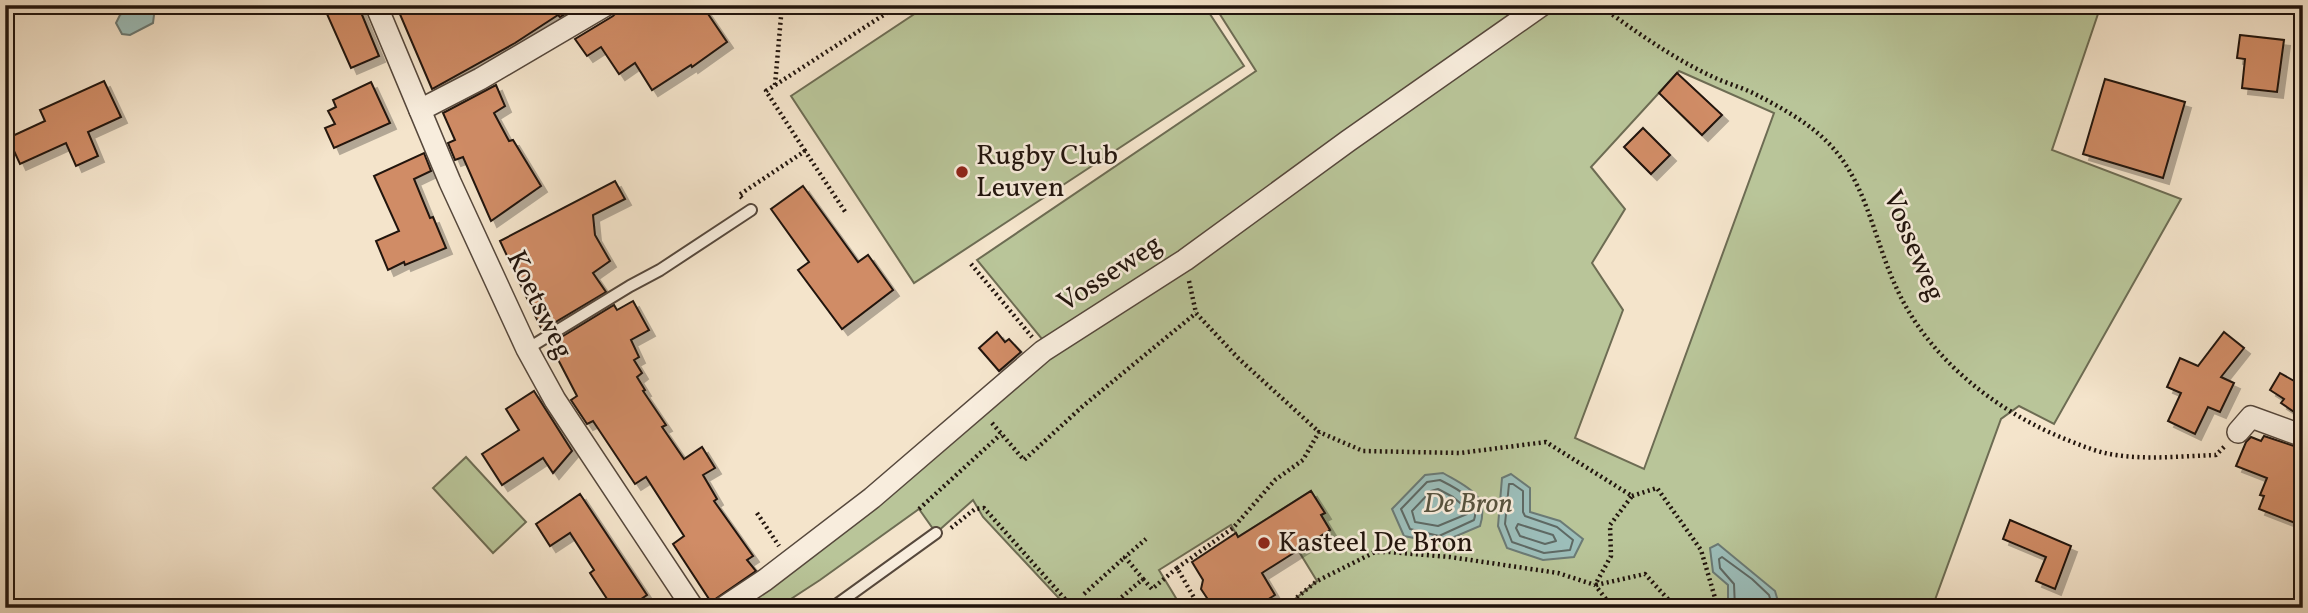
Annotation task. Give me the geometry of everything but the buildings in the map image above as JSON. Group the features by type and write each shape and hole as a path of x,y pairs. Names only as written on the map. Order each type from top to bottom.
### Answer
{"street":[{"name":"Koetsweg","path":"376,5 450,182 527,349 555,400 687,605"},
{"path":"420,110 480,79 606,5"},
{"name":"Vosseweg","path":"723,608 872,498 1043,351 1185,260 1542,5"},
{"path":"2238,432 2251,417 2303,436"}],"lane":[{"path":"527,349 660,270 751,210"},
{"path":"832,608 936,533"}],"path":[{"path":"775,86 782,5"},
{"path":"846,213 766,91 899,5"},
{"name":"Vosseweg","path":"1599,5 1655,46 1712,76 1755,94 1810,126 1834,148 1857,184 1896,288 1917,327 1953,367 1989,397 2048,433 2115,455 2217,455 2238,432"},
{"path":"751,210 739,195 805,150"},
{"path":"1185,260 1196,313 1238,358 1319,432 1363,451 1460,453 1546,442 1632,496"},
{"path":"971,264 1043,351"},
{"path":"978,407 1024,460 1083,406 1196,313"},
{"path":"1125,557 1152,589 1233,528 1275,480 1303,460 1319,432"},
{"path":"919,509 1001,433"},
{"path":"1595,586 1611,556 1610,526 1632,496 1657,488 1702,550 1718,608"},
{"path":"936,533 942,535 975,509 984,508 1073,608"},
{"path":"757,513 790,561"},
{"path":"1084,594 1146,539"},
{"path":"1284,608 1317,581 1375,552 1450,557 1558,573 1595,586 1613,608"},
{"path":"1177,568 1200,608"},
{"path":"1595,586 1645,574 1676,608"},
{"path":"1109,608 1143,579"}],"green space":[{"name":"Rugby Club Leuven","path":"928,5 1204,5 1244,66 914,283 791,96"},
{"name":"De Bron","path":"1214,5 1525,5 1459,70 1553,5 2101,5 2052,150 2181,199 2054,424 2019,406 2001,419 1932,608 1404,608 1396,605 1395,608 1284,608 1317,581 1298,550 1330,530 1311,491 1238,537 1231,525 1159,570 1182,608 1068,608 983,517 973,500 936,533 919,509 777,608 737,608 1052,351 977,260 1256,71","holes":["1679,71 1774,113 1644,469 1575,438 1623,310 1592,263 1625,209 1591,167"]},
{"path":"466,457 526,522 493,553 433,488"}],"water":[{"path":"137,5 150,7 154,15 153,23 130,35 122,34 116,23 120,15"},
{"path":"1443,473 1468,488 1479,499 1482,507 1480,526 1440,543 1404,536 1392,509 1425,475"},
{"path":"1511,474 1530,488 1530,512 1560,521 1583,539 1574,557 1543,560 1507,548 1498,526 1502,478"},
{"path":"1718,544 1775,591 1780,608 1728,608 1728,585 1713,572 1710,548"}],"place":[{"name":"Rugby Club Leuven","path":"962,172"},
{"name":"Kasteel De Bron","path":"1264,543"}]}
